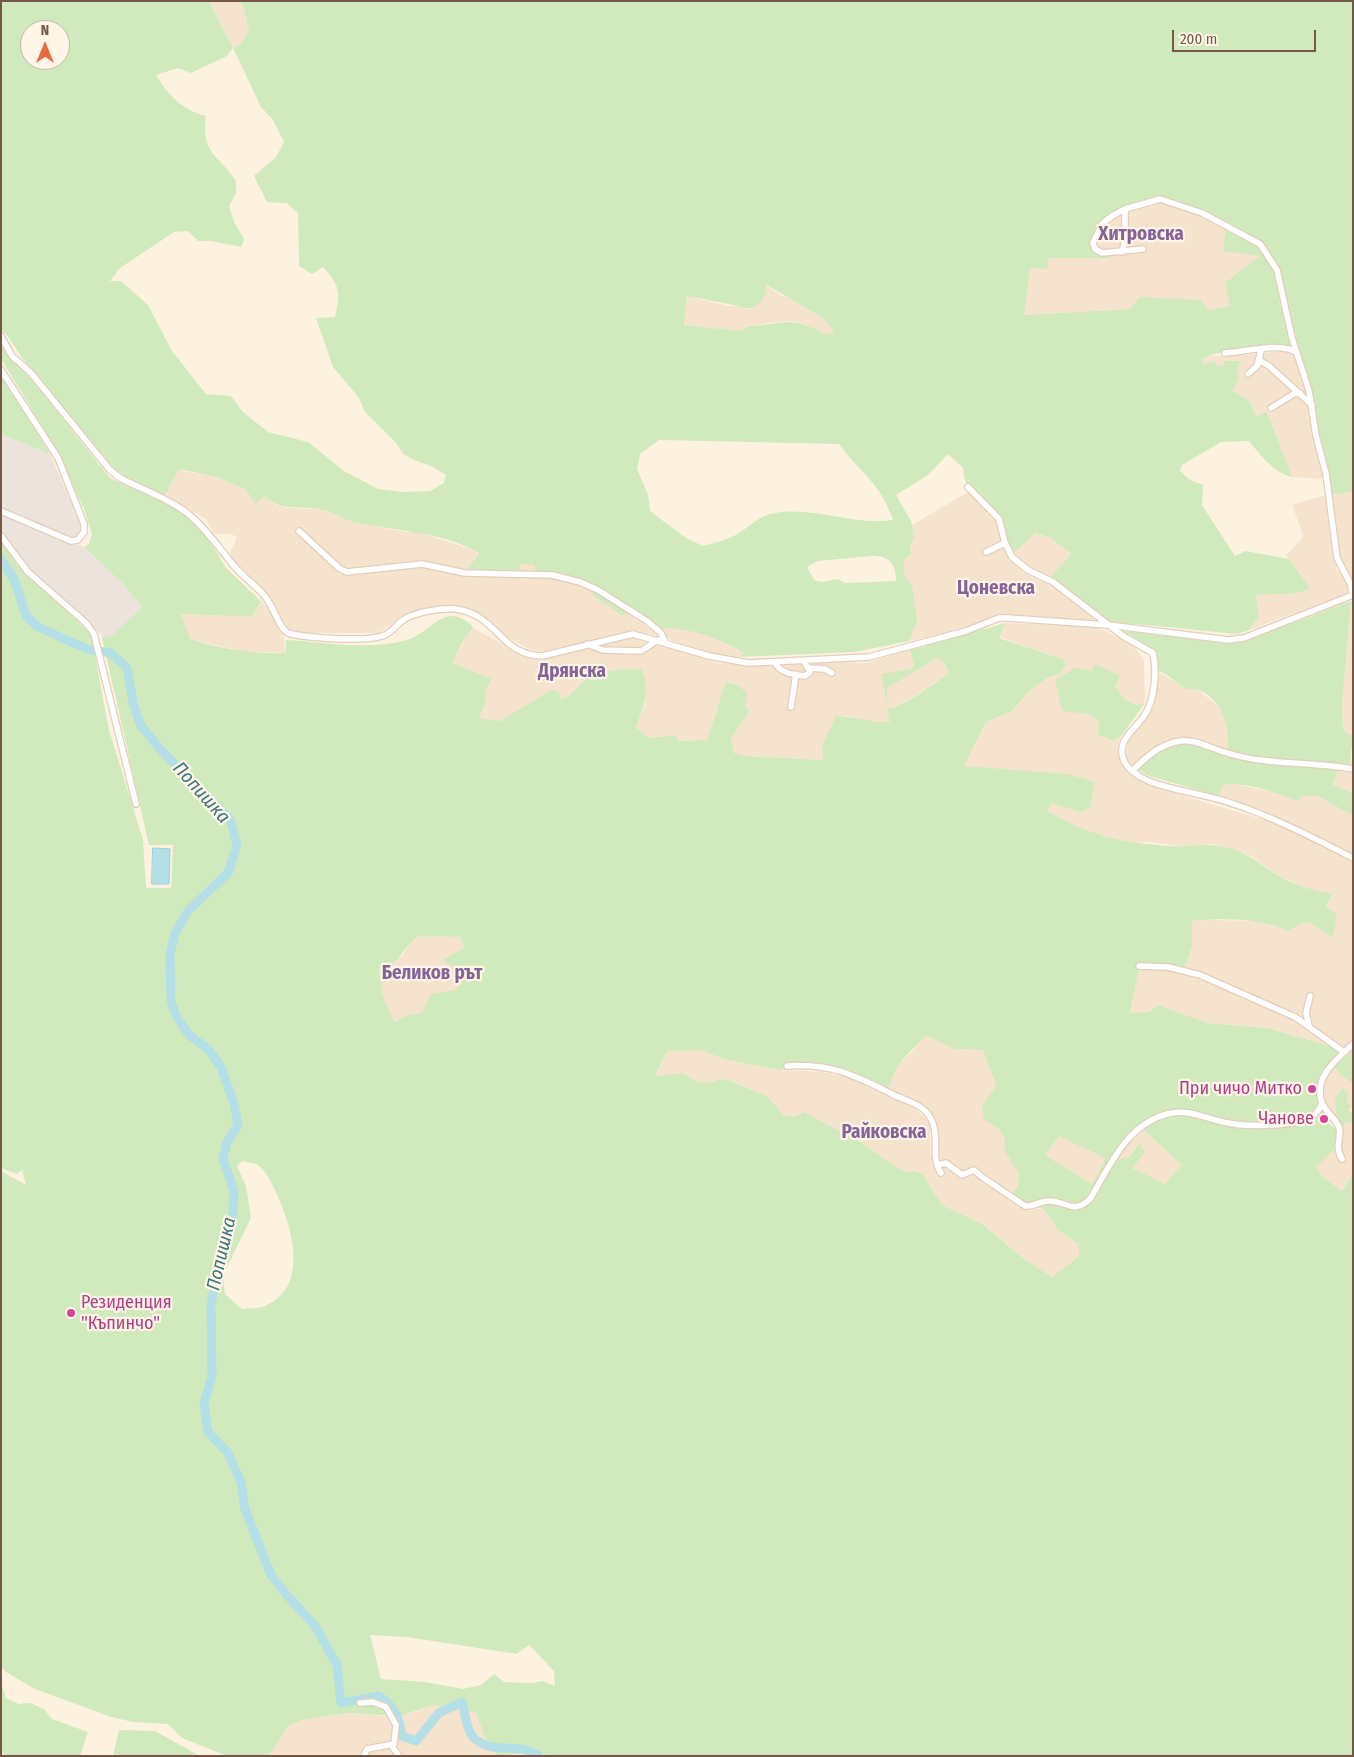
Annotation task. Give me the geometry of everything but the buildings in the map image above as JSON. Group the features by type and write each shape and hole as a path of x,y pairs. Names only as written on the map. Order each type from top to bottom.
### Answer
{"street":[{"path":"1,336 12,356 31,373 110,470 120,478 187,512 242,575 268,600 284,632 321,637 380,637 408,618 431,611 454,609 471,613 485,621 509,645 521,653 530,656 542,656 633,634 729,660 748,663 882,655 966,631 999,618 1108,625 1228,640 1244,638 1352,595 1351,585 1337,558 1326,474 1312,405 1296,353 1277,270 1260,244 1202,213 1160,199 1124,209 1102,224 1093,242 1095,249 1102,253 1143,249"},
{"path":"1122,252 1126,239 1124,209"},
{"path":"1225,353 1281,346 1291,348 1296,353"},
{"path":"1248,374 1260,361 1261,350"},
{"path":"1260,361 1300,392 1312,405"},
{"path":"1,370 58,458 84,524 84,532 80,538 71,541 1,511"},
{"path":"1272,408 1300,392"},
{"path":"968,487 999,519 1005,543 1018,564 1041,578 1053,582 1123,636 1150,651 1154,657 1150,703 1144,716 1127,737 1122,750 1124,760 1132,771 1150,782 1228,802 1262,814 1353,858"},
{"path":"299,531 340,569 347,572 422,564 465,573 552,574 580,582 598,590 646,621 661,633 661,641"},
{"path":"1,536 25,568 90,626 97,640 136,804"},
{"path":"986,552 1005,543"},
{"path":"587,644 603,650 641,651 661,641"},
{"path":"775,662 783,672 807,675 810,672 804,661"},
{"path":"808,668 825,669 832,673"},
{"path":"792,707 796,674"},
{"path":"1132,771 1158,749 1169,743 1182,741 1202,744 1253,760 1353,768"},
{"path":"1139,966 1168,968 1200,975 1295,1017 1344,1052"},
{"path":"1309,1026 1306,1013 1310,996"},
{"path":"1342,1159 1338,1152 1338,1124 1322,1103 1320,1084 1323,1075 1353,1044"},
{"path":"787,1066 819,1066 842,1070 918,1105 930,1116 934,1126 937,1165 941,1173"},
{"path":"937,1165 948,1164 962,1175 974,1170 1025,1206 1048,1201 1076,1207 1083,1205 1090,1199 1118,1151 1137,1130 1167,1114 1193,1113 1234,1124 1279,1124 1308,1119 1315,1114 1322,1103"},
{"path":"360,1703 373,1702 390,1710 396,1733 392,1746"},
{"path":"364,1756 370,1748 392,1746"},
{"path":"392,1746 400,1756"}],"shaded area":[{"path":"209,1 239,1 243,6 249,31 240,45 233,48"},
{"path":"1168,200 1223,226 1225,233 1261,255 1231,306 1208,311 1130,309 1023,315 1030,268 1048,258 1113,258 1096,253 1094,248 1101,226 1117,212"},
{"path":"764,284 823,318 834,331 827,335 802,323 785,321 747,326 742,331 684,325 687,296 728,306 739,306 747,310 764,297 767,292"},
{"path":"1289,350 1295,356 1308,394 1313,436 1323,479 1292,477 1267,412 1256,417 1250,401 1233,391 1239,379 1224,362 1224,365 1215,366 1205,365 1202,360 1212,356 1247,355"},
{"path":"1,434 50,454 76,513 82,532 78,538 68,538 1,513"},
{"path":"178,470 216,477 245,489 256,505 264,496 276,505 288,508 320,509 357,523 406,532 417,532 471,549 479,554 535,565 593,586 592,595 623,615 627,611 658,636 637,631 545,651 531,650 497,631 485,618 455,608 404,616 378,633 301,633 291,631 274,608 236,567 230,553 237,538 232,534 214,534 206,519 165,496"},
{"path":"968,492 996,517 1008,555 1023,572 1061,591 1094,619 1090,622 1007,615 961,630 909,641 917,621 903,573 904,559 911,555 910,545 914,538 912,525"},
{"path":"1353,492 1353,593 1338,565 1330,495"},
{"path":"1326,495 1337,569 1347,584 1347,594 1249,630 1259,617 1256,596 1305,592 1300,575 1286,555 1301,540 1303,535 1292,505"},
{"path":"1,515 84,547 123,584 142,607 113,635 102,638 101,634 21,561 1,530"},
{"path":"1035,533 1049,537 1073,554 1049,578 1041,578 1013,554"},
{"path":"261,601 282,625 286,653 241,651 189,639 180,617 180,614 252,617"},
{"path":"1351,601 1353,601 1353,736 1343,730 1342,705"},
{"path":"1005,623 1096,627 1127,642 1138,651 1144,661 1145,703 1137,705 1125,700 1115,686 1089,714 1099,722 1098,735 1114,741 1122,735 1117,745 1128,773 1132,776 1161,789 1278,824 1353,859 1353,1042 1344,1050 1267,1028 1208,1023 1158,1005 1149,1012 1130,1014 1139,970 1183,971 1192,947 1192,921 1256,921 1288,931 1303,922 1309,921 1332,936 1326,908 1333,895 1308,889 1279,876 1249,855 1230,848 1214,844 1183,846 1148,842 1130,843 1076,828 1046,811 1051,803 1079,812 1090,808 1095,782 964,766 986,722 1012,711 1030,690 1049,677 1060,674 1066,664 1063,659 999,637"},
{"path":"471,627 532,660 635,635 720,664 795,661 867,663 910,650 914,666 910,669 889,674 886,688 937,658 945,664 949,673 912,698 893,708 888,708 890,722 837,716 822,746 823,760 745,756 734,753 731,738 741,723 717,707 707,740 679,741 674,735 649,738 636,728 645,704 641,669 597,673 583,682 576,691 561,699 552,690 499,721 478,718 485,704 486,689 453,663"},
{"path":"653,627 685,629 703,633 745,653 740,657 722,659 679,645"},
{"path":"1157,671 1186,688 1198,690 1217,705 1224,717 1229,742 1227,753 1133,767 1126,760 1128,741 1154,706"},
{"path":"1353,753 1353,793 1333,786 1340,763 1350,764"},
{"path":"1234,784 1274,792 1318,796 1353,816 1353,854 1275,816 1219,796 1223,785"},
{"path":"419,936 460,937 464,948 466,976 456,990 423,1012 408,1015 394,1022 383,995 379,970 387,968 403,955 411,941"},
{"path":"927,1036 954,1049 983,1050 996,1086 982,1106 996,1128 1004,1133 1006,1141 1004,1150 1019,1173 1018,1187 1034,1208 1045,1210 1057,1229 1079,1245 1079,1256 1052,1277 1024,1259 982,1224 942,1205 923,1175 916,1171 906,1172 898,1168 857,1140 804,1112 795,1116 783,1115 750,1089 728,1080 720,1079 709,1083 698,1082 683,1073 655,1077 667,1050 700,1050 727,1060 779,1070 824,1072 859,1080 913,1107 924,1117 930,1125 930,1153 941,1157 937,1153 929,1113 887,1092 898,1065 912,1052 922,1037"},
{"path":"1334,1067 1353,1084 1353,1113 1346,1103 1343,1088 1335,1098 1336,1115 1332,1118 1324,1108 1321,1083"},
{"path":"1346,1122 1353,1124 1353,1173 1342,1191 1322,1176 1316,1167 1334,1150 1342,1132 1344,1132 1342,1129"},
{"path":"1142,1128 1181,1165 1165,1185 1132,1168 1138,1144 1128,1158 1117,1159 1114,1152 1124,1137"},
{"path":"1059,1135 1105,1157 1092,1184 1045,1155"},
{"path":"433,1705 476,1711 486,1741 497,1756 269,1756 288,1726 302,1720 347,1713 386,1716 408,1714"}],"green space":[{"path":"1,1 209,1 233,48 240,45 249,31 243,6 239,1 1353,1 1353,492 1330,495 1311,398 1281,296 1279,299 1293,349 1225,352 1213,354 1202,360 1205,365 1215,361 1216,366 1224,365 1224,361 1241,361 1237,370 1239,379 1233,391 1250,401 1256,416 1267,412 1292,477 1273,467 1249,441 1221,442 1182,465 1180,471 1190,480 1203,485 1202,505 1235,556 1245,551 1289,559 1310,588 1298,593 1256,596 1259,617 1249,630 1237,634 1105,621 1049,578 1072,554 1049,537 1035,533 1013,554 999,516 974,493 966,483 963,468 948,454 928,475 896,495 911,521 914,538 910,545 911,555 904,559 904,573 912,585 917,622 909,641 855,652 740,657 744,653 711,637 679,629 653,627 630,606 624,606 627,611 623,616 592,595 593,586 535,571 535,565 521,564 519,570 466,572 479,553 435,536 357,523 318,509 284,507 264,496 256,505 245,489 216,477 184,470 178,470 165,496 123,477 110,464 30,369 6,334 1,330","holes":["233,48 261,107 273,120 284,142 276,157 254,176 267,202 287,203 298,213 299,266 312,274 323,267 338,290 335,317 316,318 333,367 359,398 365,412 397,444 403,454 431,466 446,475 444,483 430,491 404,492 378,489 344,471 308,442 268,432 243,412 231,396 206,394 172,351 148,305 121,281 110,281 120,268 174,232 188,231 198,241 211,241 241,247 244,239 234,222 229,206 236,193 236,181 212,153 206,138 206,116 189,110 176,101 156,75 178,68 191,73 227,56","1168,200 1223,226 1225,233 1223,251 1260,256 1225,283 1230,306 1208,310 1201,300 1140,297 1130,309 1024,315 1030,268 1048,269 1048,258 1115,258 1097,253 1094,248 1101,226 1133,205","765,284 823,318 834,331 827,335 810,326 796,322 751,326 742,331 684,325 687,296 752,308 762,300 767,292","659,440 839,444 876,487 888,507 893,520 864,520 804,512 775,513 761,518 731,537 703,546 686,538 650,511 648,495 637,469 640,454","878,556 891,562 895,570 896,581 845,583 838,579 821,582 814,580 807,567 818,561"]},
{"path":"1,346 41,391 110,478 196,517 226,568 261,601 252,617 181,614 190,639 213,646 237,650 261,653 286,653 286,640 346,645 377,645 407,640 439,620 454,616 463,619 473,627 462,643 453,663 491,679 486,689 485,704 479,718 499,721 552,690 559,692 561,699 571,694 589,677 595,674 641,669 646,691 636,728 649,738 675,735 679,741 707,740 726,682 738,685 748,694 745,705 749,712 731,738 734,753 745,756 823,760 822,746 836,716 890,722 888,708 909,700 949,673 945,664 937,658 887,688 887,703 881,674 910,669 914,666 910,650 1005,623 999,638 1063,659 1066,664 1060,674 1049,677 1030,690 1012,711 986,722 964,766 1067,774 1095,782 1090,808 1080,812 1051,803 1047,811 1091,832 1121,840 1170,846 1208,845 1230,848 1250,857 1292,883 1312,890 1333,894 1326,907 1337,914 1333,937 1307,923 1296,926 1288,931 1253,921 1216,919 1192,921 1192,947 1183,972 1139,970 1130,1013 1149,1012 1158,1005 1208,1023 1267,1028 1344,1050 1319,1078 1317,1085 1318,1108 1308,1115 1285,1122 1273,1123 1224,1121 1230,1127 1305,1122 1322,1110 1329,1124 1342,1132 1334,1150 1316,1167 1322,1176 1342,1191 1353,1173 1353,1756 547,1756 540,1752 497,1756 486,1741 476,1712 433,1705 400,1716 347,1713 302,1720 288,1726 269,1756 227,1756 182,1738 168,1724 133,1722 111,1717 35,1689 6,1672 1,1666 1,1171 26,1185 22,1170 17,1174 1,1168 1,540 18,565 91,634 109,730 143,840 146,888 171,888 173,845 149,845 102,638 113,635 142,607 123,584 84,547 89,544 92,534 84,509 45,431 1,359","holes":["419,936 460,937 464,948 443,960 466,976 456,990 431,994 423,1012 408,1015 394,1022 383,995 379,971 393,964 413,940","927,1036 954,1049 983,1050 996,1086 982,1106 984,1119 998,1128 1003,1135 1005,1139 1004,1150 1019,1174 1018,1187 1010,1196 1045,1210 1057,1229 1079,1245 1079,1256 1052,1277 1024,1259 982,1224 942,1205 923,1175 916,1171 906,1172 898,1168 857,1140 804,1112 795,1116 783,1115 767,1096 728,1080 720,1079 709,1083 698,1082 683,1073 655,1076 667,1051 700,1050 727,1060 779,1070 806,1067 839,1071 874,1082 887,1092 897,1067","1142,1128 1181,1165 1165,1184 1132,1168 1145,1152 1139,1144 1128,1158 1116,1159 1114,1152 1124,1137","1059,1136 1105,1158 1092,1184 1045,1155","243,1161 258,1165 270,1180 284,1211 294,1257 288,1286 279,1297 263,1307 242,1309 225,1294 223,1275 251,1218 246,1186 237,1166","370,1635 407,1637 517,1654 529,1645 554,1671 555,1686 542,1681 532,1683 504,1682 494,1674 481,1685 463,1689 425,1682 381,1679"]},
{"path":"1,373 50,454 1,434"},
{"path":"1351,601 1342,705 1343,730 1353,736 1350,764 1340,763 1333,785 1353,793 1353,816 1318,796 1302,796 1298,801 1261,788 1232,784 1223,785 1219,796 1149,776 1133,767 1146,756 1182,739 1227,752 1228,734 1223,716 1213,700 1198,690 1183,687 1167,675 1157,671 1150,650 1137,639 1123,631 1228,643 1299,621"},
{"path":"1095,664 1120,676 1115,686 1125,700 1137,705 1145,703 1122,735 1114,741 1098,735 1099,722 1089,714 1062,711 1055,680 1075,668 1092,671"},
{"path":"1353,1050 1353,1084 1334,1067"},
{"path":"1343,1088 1349,1095 1346,1103 1351,1105 1349,1110 1353,1113 1353,1124 1346,1122 1342,1129 1332,1118 1336,1115 1335,1098"},
{"path":"1,1682 6,1698 19,1704 30,1703 44,1709 52,1719 88,1732 80,1756 1,1756"},
{"path":"119,1730 155,1731 200,1756 113,1756"}],"water":[{"path":"153,848 170,849 169,884 152,884"}],"waterway":[{"name":"Попишка","path":"1,559 14,579 26,616 38,627 87,649 111,653 127,668 133,703 140,724 159,748 230,819 237,845 228,873 188,911 175,933 170,954 171,1001 176,1016 189,1035 208,1049 221,1067 234,1104 238,1125 227,1142 223,1159 234,1191 232,1229 219,1262 211,1305 212,1376 204,1404 208,1432 228,1453 241,1482 245,1509 271,1575 315,1626 337,1665 341,1703 379,1696 389,1704 395,1713 402,1736 416,1741 439,1713 462,1702 470,1732 480,1742 488,1746 530,1751 539,1756"}],"place":[{"name":"При чичо Митко","path":"1312,1089"},
{"name":"Чанове","path":"1324,1119"},
{"name":"Резиденция \"Къпинчо\"","path":"71,1313"}],"district":[{"name":"Хитровска","path":"1141,235"},
{"name":"Цоневска","path":"996,589"},
{"name":"Дрянска","path":"572,672"},
{"name":"Беликов рът","path":"432,974"},
{"name":"Райковска","path":"884,1133"}]}
